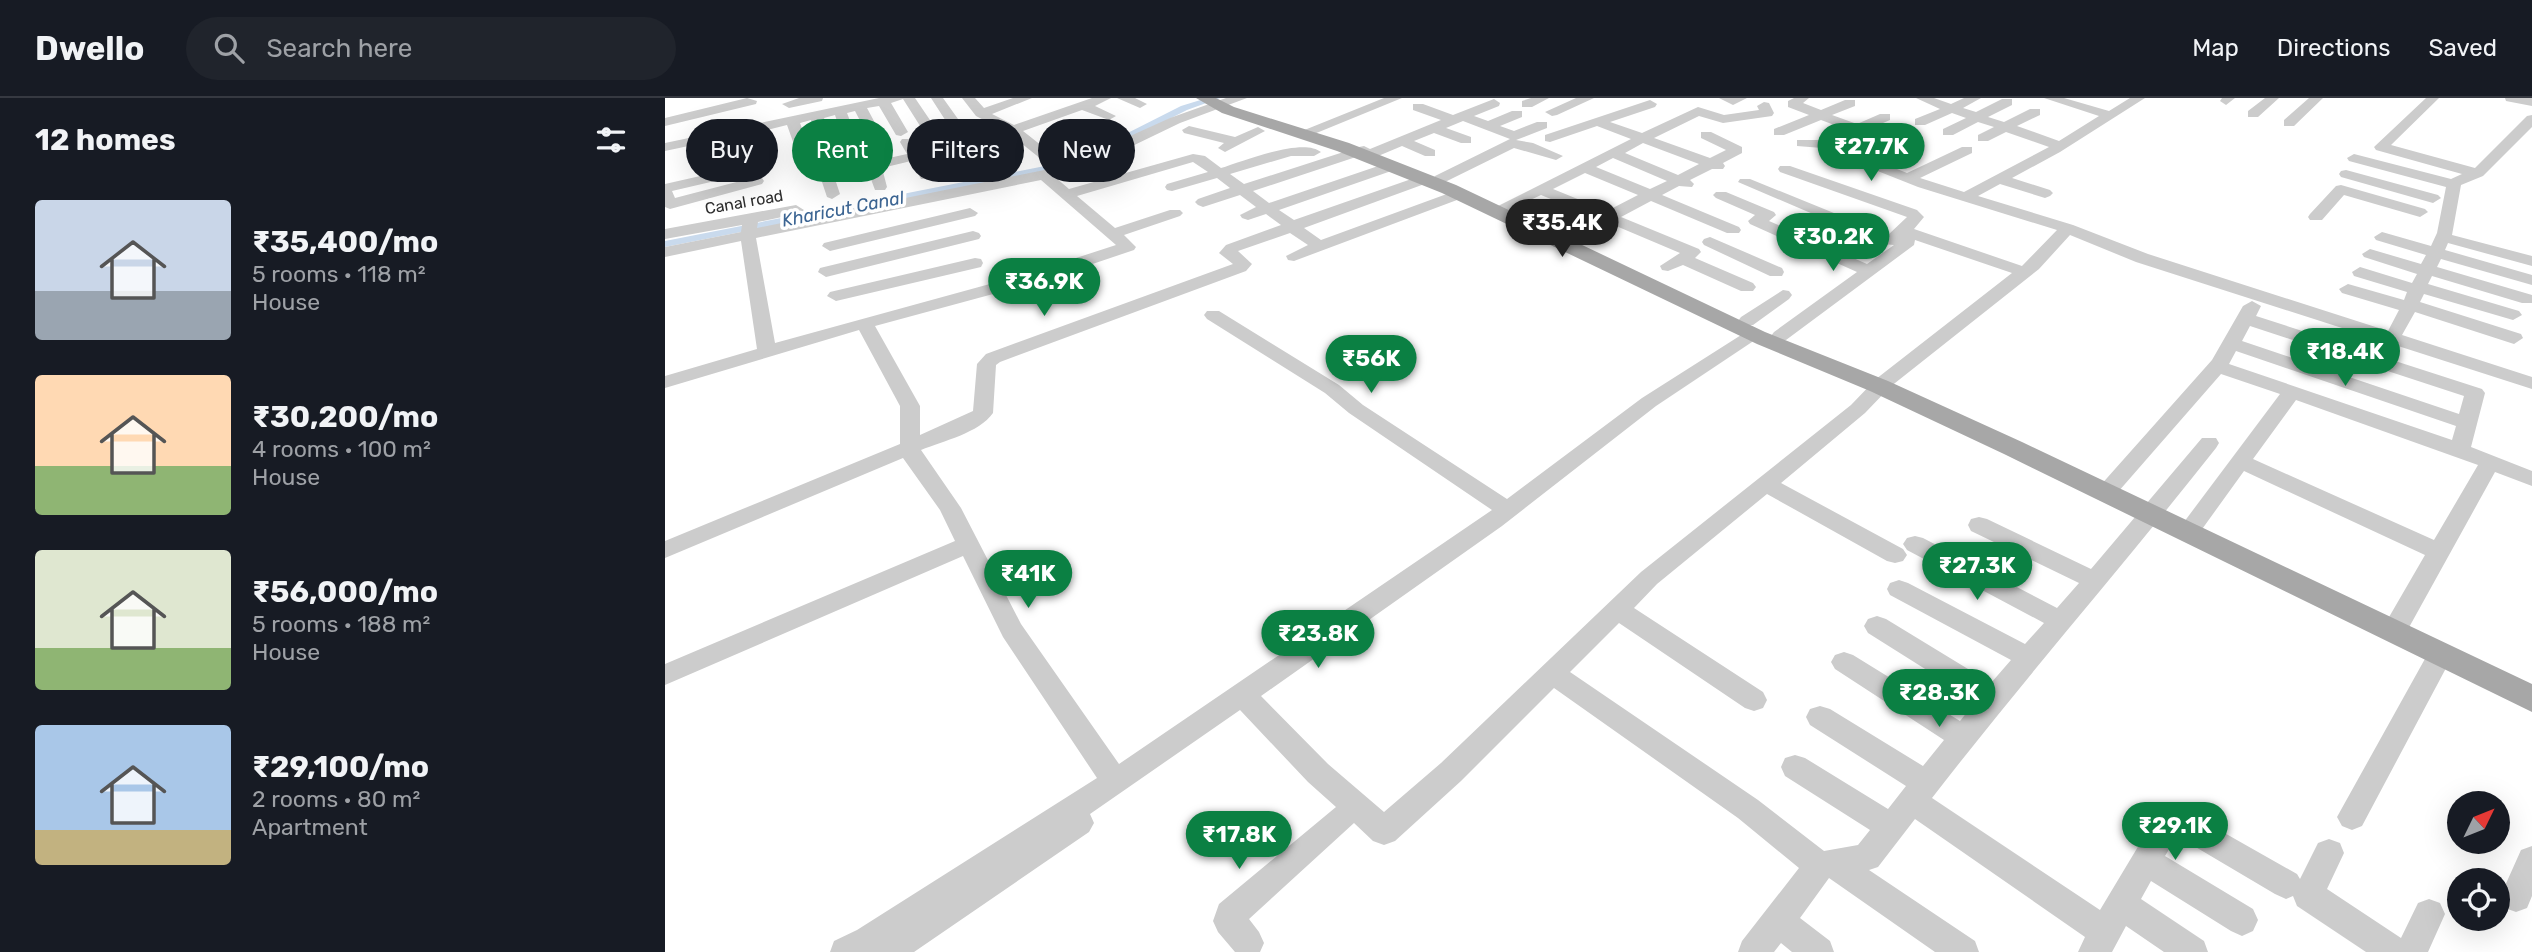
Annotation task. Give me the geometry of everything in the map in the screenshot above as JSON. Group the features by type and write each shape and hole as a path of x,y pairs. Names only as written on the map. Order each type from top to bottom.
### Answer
{"main road":[{"path":"1214,104 1265,128 1433,179 1460,194 2154,512 2420,640 2532,689"},
{"path":"1214,104 1309,131 1365,160 1433,179 1502,208 1563,240"},
{"path":"1881,385 2110,487 2154,512 2192,526 2532,699"}],"street":[{"path":"665,134 704,113 721,98"},
{"path":"789,104 817,98"},
{"path":"797,119 898,98"},
{"path":"909,98 920,119"},
{"path":"937,98 952,119"},
{"path":"974,105 987,98"},
{"path":"1053,98 1088,105 1109,116"},
{"path":"1123,98 1140,104"},
{"name":"Canal road","path":"1135,124 1189,98"},
{"path":"1135,142 1214,104 1241,98"},
{"path":"1309,131 1396,98"},
{"path":"1489,126 1543,98"},
{"path":"1552,112 1588,98"},
{"path":"1725,98 1733,101 1741,98"},
{"path":"1803,98 1793,104 1857,130 1914,135"},
{"path":"1922,98 2060,146"},
{"path":"1975,98 1952,108 1914,135 1865,161 1907,178 2067,228 2142,258 2397,331 2532,373"},
{"path":"2050,98 2113,113"},
{"path":"2075,98 2113,113"},
{"path":"1965,197 2060,146 2139,98"},
{"path":"2253,114 2273,98"},
{"path":"2292,98 2314,100"},
{"path":"2433,98 2381,147 2476,173"},
{"path":"2511,98 2532,102"},
{"path":"2289,123 2314,100"},
{"path":"883,101 907,142"},
{"path":"665,122 751,102"},
{"path":"974,105 1032,102 1061,114"},
{"path":"1948,132 2007,102"},
{"path":"1248,215 1327,188 1365,160 1402,141 1494,103"},
{"path":"1779,132 1850,103"},
{"path":"1158,144 1189,130 1214,104"},
{"path":"1550,138 1650,104"},
{"path":"974,105 996,119"},
{"path":"1047,119 1088,105"},
{"path":"859,106 864,119"},
{"path":"1502,208 1698,111 1723,119 1767,113 1763,106"},
{"path":"1418,107 1489,126 1514,136 1542,125"},
{"path":"839,110 842,119"},
{"path":"665,111 763,112"},
{"path":"1013,111 1038,122"},
{"path":"1983,138 2035,112"},
{"path":"816,115 817,119"},
{"path":"1802,143 1822,144 1885,117"},
{"path":"2397,331 2439,245 2454,184 2476,173 2532,119"},
{"path":"778,123 792,120"},
{"path":"1024,127 1038,122"},
{"path":"1598,122 1728,170"},
{"path":"1135,160 1180,150 1228,128"},
{"path":"1216,153 1265,128"},
{"path":"1434,128 1466,140"},
{"path":"1189,130 1282,151"},
{"path":"1563,240 1737,150 1706,135"},
{"path":"1402,141 1430,153"},
{"path":"1024,142 1038,159"},
{"path":"665,550 972,421 983,413 987,364 993,358 1244,264 1227,253 1228,250 1433,179 1512,143 1556,156"},
{"path":"665,147 686,147"},
{"path":"1172,187 1294,150 1314,152"},
{"path":"1907,178 1967,150"},
{"path":"1612,153 1696,188"},
{"path":"1135,167 1193,158 1206,162 1319,246"},
{"path":"2354,158 2454,184"},
{"path":"1333,160 1365,160"},
{"path":"1203,202 1333,160 1365,160 1401,188 1433,204 1445,214 1376,241"},
{"path":"2368,180 2380,165"},
{"path":"1584,167 1733,230 1681,259"},
{"path":"665,218 706,202 757,181 749,169 665,190 669,204 706,202"},
{"path":"846,952 868,941 1247,699 1506,527 1659,408 1765,332 1906,237 1915,222 1916,217 1912,213 1785,169"},
{"path":"1300,171 1397,233"},
{"path":"1999,179 2045,192"},
{"path":"2320,183 2348,185 2368,180 2433,198"},
{"path":"829,182 832,194"},
{"path":"879,182 880,187"},
{"name":"Canal road","path":"665,234 708,227 748,226 1038,182"},
{"path":"823,240 899,216 1042,182"},
{"path":"899,216 1021,193 1048,182"},
{"path":"665,382 767,350 1039,276 1128,247 1058,182"},
{"path":"1745,182 1889,242"},
{"path":"2348,185 2387,202 2420,212"},
{"path":"2316,216 2348,185"},
{"path":"1541,189 1609,216 1681,259 1747,288"},
{"path":"744,193 767,350"},
{"path":"1294,256 1460,194"},
{"path":"1721,195 1768,215 1756,221 1861,268"},
{"path":"706,202 708,227"},
{"path":"2374,219 2387,202"},
{"path":"665,252 748,226 970,213"},
{"path":"1113,234 1174,213"},
{"path":"899,216 912,278"},
{"path":"1247,699 1318,773 1348,811 1384,831 1451,772 1649,578 1858,409 1881,385 2024,272 2067,228"},
{"path":"826,272 973,236"},
{"path":"1828,285 1861,268 1889,242 1906,237 2024,272"},
{"path":"2382,237 2532,261"},
{"path":"1710,242 1776,272"},
{"path":"2439,245 2532,280"},
{"path":"2370,254 2418,288 2514,338"},
{"path":"836,296 975,263"},
{"path":"2360,272 2513,315"},
{"path":"2348,289 2418,288 2528,299"},
{"path":"2110,487 2217,366 2260,292"},
{"path":"2260,292 2532,383"},
{"path":"886,952 1247,699 1507,510 1649,402 1765,332 1783,295"},
{"path":"1213,315 1332,389 1356,409 1507,510"},
{"path":"2245,318 2475,393 2460,450"},
{"path":"863,323 910,406 910,448 950,508 1012,630 1115,782"},
{"path":"2231,343 2467,423"},
{"path":"2217,366 2460,450 2532,479"},
{"path":"2192,526 2293,391"},
{"path":"1754,952 1827,865 1867,857 1994,698 2154,512 2209,443"},
{"path":"2240,461 2439,552"},
{"path":"2352,817 2420,640 2439,552 2490,463"},
{"path":"1766,484 2061,621"},
{"path":"1979,525 2095,581"},
{"path":"665,675 969,544"},
{"path":"1899,589 2029,658"},
{"path":"1617,609 1754,701"},
{"path":"1878,626 1994,698"},
{"path":"1843,662 1963,737"},
{"path":"1552,673 1827,865 1963,952"},
{"path":"1820,717 1919,792 2099,942 2167,825 2172,821 2181,823 2286,884"},
{"path":"1795,767 1891,827"},
{"path":"1248,943 1229,921 1230,915 1348,811"},
{"path":"2329,853 2308,895 2393,952"},
{"path":"2516,897 2532,860"},
{"path":"2146,861 2242,920"},
{"path":"2121,904 2192,952"},
{"path":"2411,952 2429,914"},
{"path":"1778,921 1818,952"}],"waterway":[{"name":"Kharicut Canal","path":"665,244 1052,168 1097,152 1184,108 1216,98"}]}
